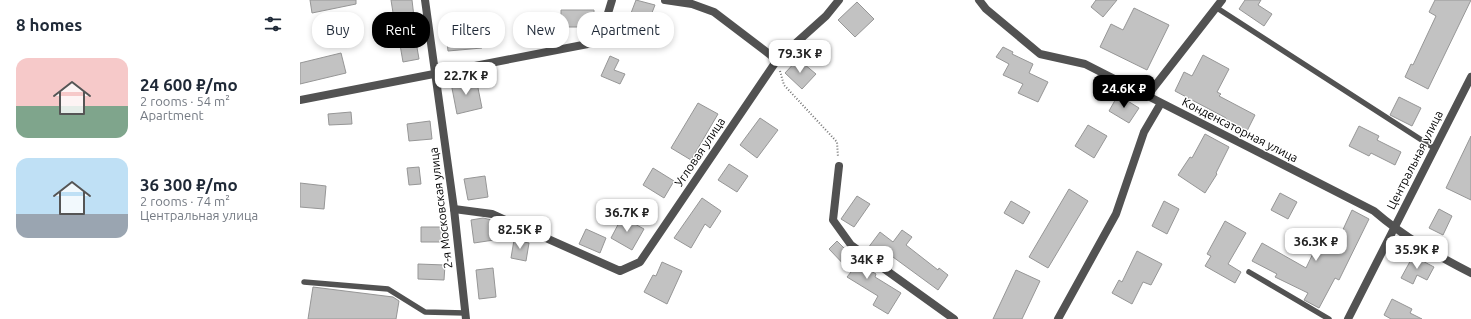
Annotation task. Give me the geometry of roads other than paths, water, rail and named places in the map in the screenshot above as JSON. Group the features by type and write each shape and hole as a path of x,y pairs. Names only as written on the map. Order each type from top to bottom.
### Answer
{"street":[{"name":"2-я Московская улица","path":"425,0 454,209 466,316"},
{"path":"300,100 593,43 605,23 612,0"},
{"path":"665,0 692,4 714,12 777,60"},
{"name":"Угловая улица","path":"454,209 492,214 620,271 640,262 777,60 826,16 839,0"},
{"name":"Конденсаторная улица","path":"978,0 986,9 1040,54 1085,64 1374,211 1394,228 1434,254 1471,273"},
{"path":"1147,96 1222,0"},
{"name":"Центральная улица","path":"1348,319 1471,77"},
{"path":"1058,319 1116,214 1144,132 1161,103"},
{"path":"839,166 833,220 851,245 954,319"}],"lane":[{"path":"1217,8 1434,148"},
{"path":"1249,272 1328,319"},
{"path":"304,282 388,289 425,312 466,316"}]}
